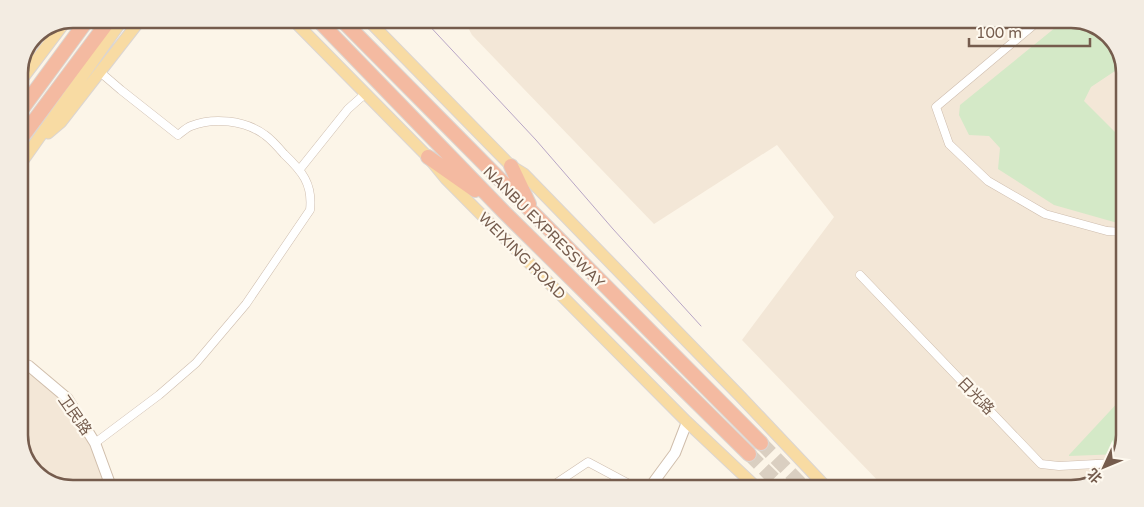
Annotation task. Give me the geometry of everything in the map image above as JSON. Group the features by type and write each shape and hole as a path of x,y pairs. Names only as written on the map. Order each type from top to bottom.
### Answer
{"highway":[{"path":"28,101 81,28"},
{"path":"28,129 103,28"},
{"name":"NANBU EXPRESSWAY","path":"326,28 504,212 749,454"},
{"name":"NANBU EXPRESSWAY","path":"350,28 761,443"},
{"path":"428,157 504,212"},
{"path":"510,166 534,214"}],"main road":[{"path":"28,154 117,28"},
{"path":"32,148 61,122 134,28"},
{"name":"WEIXING ROAD","path":"300,28 428,157 446,179 687,422 749,480"},
{"path":"376,28 510,166 524,174 819,480"},
{"path":"383,28 386,39"},
{"path":"28,71 58,30"}],"street":[{"path":"1029,28 936,107 949,144 988,181 1045,214 1107,231 1116,232"},
{"path":"95,443 159,395 196,363 246,304 310,210 310,194 300,169 266,135 244,124 206,122 190,126 178,135 100,72"},
{"path":"300,169 348,109 366,93"},
{"name":"日光路","path":"860,275 1042,464 1059,466 1105,464"},
{"name":"卫民路","path":"28,366 67,398 95,443 109,480"},
{"path":"655,480 675,453 687,422"},
{"path":"561,480 588,462 622,480"}],"shaded area":[{"path":"468,28 1080,28 1099,37 1109,48 1116,64 1116,443 1109,459 1091,475 1071,480 877,480 742,340 834,217 777,145 654,224 472,35"},
{"path":"28,369 67,398 108,480 73,480 55,476 43,468 32,454 28,443"}],"green space":[{"path":"1055,28 1080,28 1099,37 1112,53 1116,70 1091,87 1084,101 1116,133 1116,222 1054,205 998,169 1000,148 989,136 969,135 959,115 960,105"},
{"path":"1116,404 1116,443 1112,454 1069,455"}],"tunnel":[{"path":"761,443 797,480"},
{"path":"749,454 775,480"}],"tram line":[{"path":"431,28 536,140 701,326"}]}
